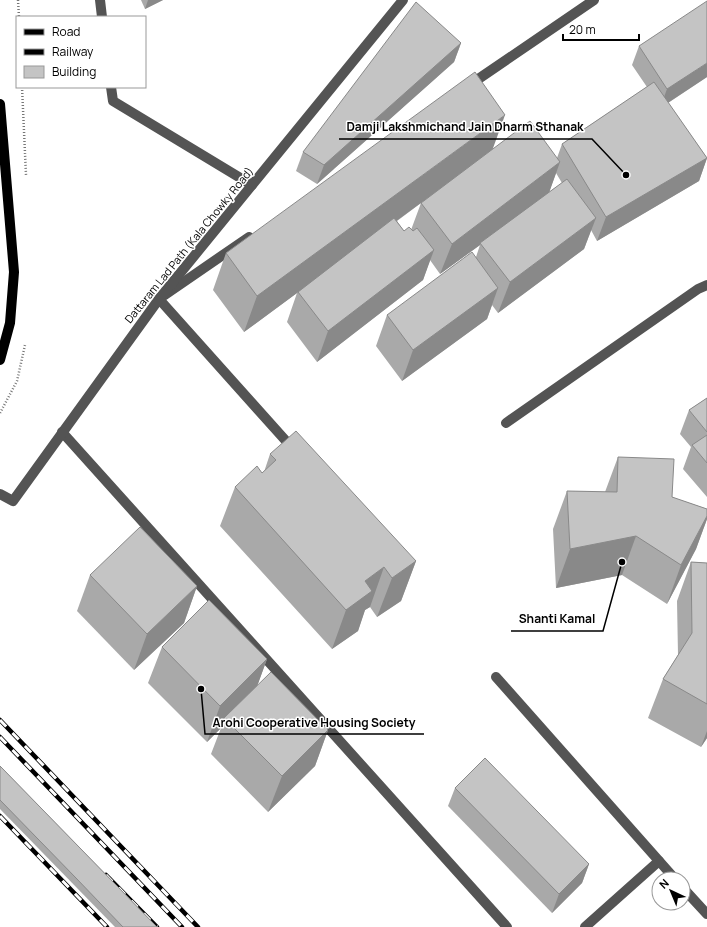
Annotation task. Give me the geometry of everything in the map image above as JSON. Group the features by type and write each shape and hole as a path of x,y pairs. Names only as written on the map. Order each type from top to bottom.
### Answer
{"main road":[{"path":"0,104 14,272 10,324 0,360"}],"street":[{"path":"100,0 102,16"},
{"name":"Dattaram Lad Path (Kala Chowky Road)","path":"0,494 13,501 158,299 403,0"},
{"path":"462,91 594,0"},
{"path":"111,88 112,102 252,185"},
{"path":"257,231 158,299 300,456"},
{"path":"506,423 698,290 707,286"},
{"path":"62,432 507,927"},
{"path":"496,677 668,871"},
{"path":"584,927 659,861"},
{"path":"691,897 707,914"}],"path":[{"path":"18,0 18,16"}],"building":[{"path":"707,1 707,63 667,89 639,46"},
{"path":"416,2 461,43 324,165 303,152"},
{"path":"475,72 505,115 257,296 226,253"},
{"path":"654,82 707,158 606,217 562,144"},
{"path":"530,121 560,162 452,244 421,203"},
{"path":"567,179 596,218 510,282 480,243"},
{"path":"394,218 404,231 409,227 413,231 417,228 434,250 328,331 298,292"},
{"path":"472,252 498,288 413,350 387,315"},
{"path":"707,398 707,432 689,410"},
{"path":"296,431 416,561 392,578 384,567 365,581 372,591 346,610 235,487 257,466 262,473 276,460 270,454"},
{"path":"707,435 707,463 692,445"},
{"path":"618,457 674,459 672,497 707,509 707,516 681,565 636,536 570,549 567,491 617,492"},
{"path":"140,527 197,586 147,634 90,575"},
{"path":"691,562 707,563 707,704 663,679 692,633"},
{"path":"209,600 267,659 220,706 162,647"},
{"path":"271,672 328,730 282,776 224,718"},
{"path":"485,758 589,864 559,894 455,788"},
{"path":"0,766 157,927 123,927 0,800"}],"railway":[{"path":"0,720 198,927"},
{"path":"0,737 182,927"},
{"path":"0,816 107,927"},
{"path":"106,875 157,927"}],"place":[{"name":"Damji Lakshmichand Jain Dharm Sthanak","path":"626,175"},
{"name":"Shanti Kamal","path":"622,562"},
{"name":"Arohi Cooperative Housing Society","path":"201,689"}]}
